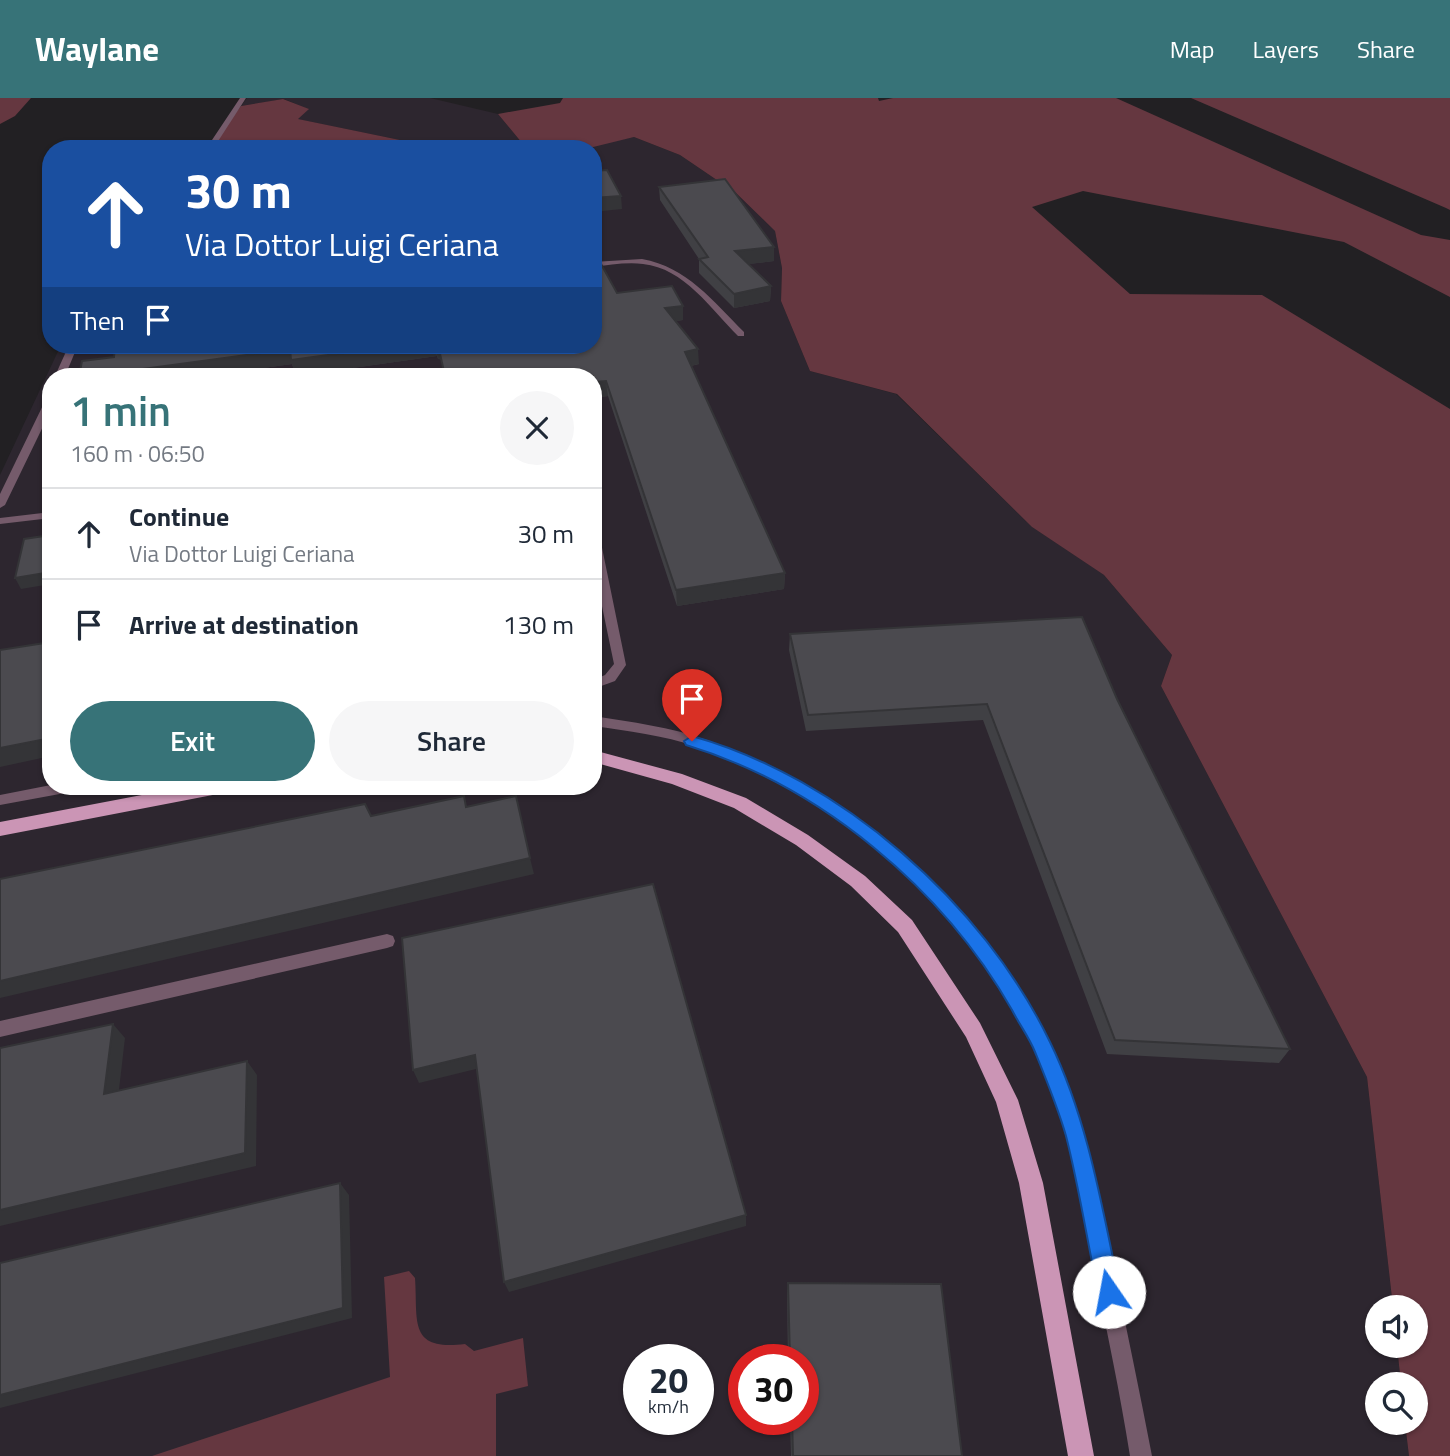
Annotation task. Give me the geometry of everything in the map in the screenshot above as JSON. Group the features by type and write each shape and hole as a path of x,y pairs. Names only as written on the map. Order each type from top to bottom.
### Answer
{"main road":[{"path":"602,758 676,779 740,803 802,840 858,881 905,926 973,1030 1007,1100 1031,1184 1081,1456"},
{"path":"0,829 176,795"}],"street":[{"path":"215,140 243,98"},
{"path":"602,264 644,261 663,265 679,274 741,334"},
{"path":"0,505 42,418"},
{"path":"0,521 42,516"},
{"path":"602,575 621,665 610,678 602,681"},
{"path":"602,722 644,728 716,748 789,782 850,822 904,864 953,913 1000,972 1042,1046 1076,1135 1141,1456"},
{"path":"0,800 42,792"},
{"path":"0,1029 387,941"}],"shaded area":[{"path":"0,98 31,98 15,116 0,124"},
{"path":"247,98 430,98 498,114 520,140 400,140 297,119 308,109 284,99 241,106"},
{"path":"563,98 878,98 879,101 893,98 1116,98 1421,235 1450,240 1450,297 1344,242 1083,191 1032,207 1130,294 1262,295 1450,409 1450,1456 1409,1456 1406,1435 1428,1435 1428,1372 1400,1372 1398,1358 1428,1358 1428,1295 1392,1295 1367,1077 1161,686 1172,655 1104,575 1032,527 897,394 810,371 781,301 782,268 775,231 736,193 680,155 634,137 602,145 602,140 520,140 498,114 560,103"},
{"path":"1191,98 1450,98 1450,210 1446,208"},
{"path":"283,99 309,109 298,119 400,140 214,140 241,106"},
{"path":"634,137 680,155 736,193 775,231 782,268 781,301 810,371 896,394 1032,527 1104,575 1172,655 1161,686 1367,1077 1392,1295 1365,1295 1365,1358 1398,1358 1400,1372 1365,1372 1365,1435 1406,1435 1409,1456 0,1456 0,475 42,385 42,795 602,795 602,368 50,368 57,354 602,354 602,143"},
{"path":"409,1271 415,1278 417,1320 425,1338 447,1345 465,1344 474,1351 523,1338 528,1386 496,1394 496,1456 152,1456 390,1377 384,1277"}],"building":[{"path":"602,170 607,170 621,196 602,197"},
{"path":"725,179 774,247 735,251 771,286 734,294 699,259 708,257 659,187"},
{"path":"602,266 617,293 672,286 683,306 665,308 698,349 685,352 785,573 676,590 606,381 602,381 602,368 443,368 440,354 602,354"},
{"path":"114,354 253,354 151,368 81,368 82,361 114,357"},
{"path":"290,354 336,354 291,360"},
{"path":"42,536 42,574 15,578 24,539"},
{"path":"1082,617 1117,699 1290,1049 1115,1040 987,704 808,715 790,634"},
{"path":"42,643 42,740 0,748 0,650"},
{"path":"464,796 466,807 516,796 530,858 0,981 0,879 365,804 371,816"},
{"path":"653,884 746,1215 504,1282 475,1055 413,1070 402,938"},
{"path":"113,1024 104,1094 247,1061 245,1153 0,1210 0,1048"},
{"path":"340,1183 343,1308 0,1395 0,1263"},
{"path":"788,1283 941,1284 962,1456 793,1456 792,1435 819,1435 819,1344 790,1344"}],"route":[{"path":"692,741 716,748 789,782 850,822 904,864 953,913 1000,972 1042,1046 1076,1135 1109,1292"}]}
